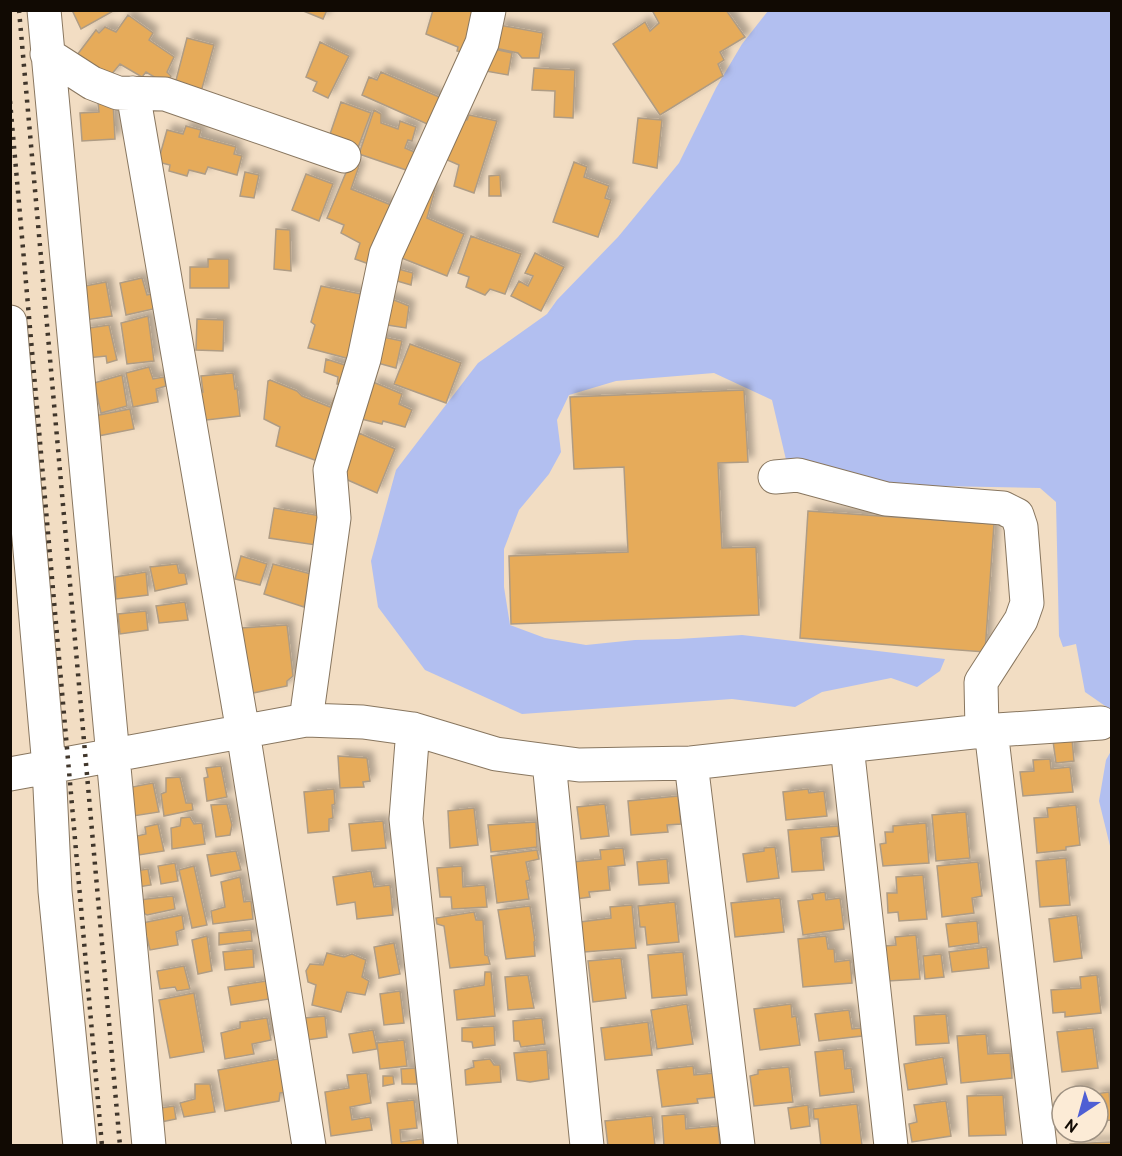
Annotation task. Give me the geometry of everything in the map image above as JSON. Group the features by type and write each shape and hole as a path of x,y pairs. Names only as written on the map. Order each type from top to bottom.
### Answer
{"street":[{"path":"44,10 149,1146"},
{"path":"306,720 334,518 330,470 364,358 386,254 482,43 489,10"},
{"path":"47,54 92,83 118,93 165,94 344,156"},
{"path":"132,93 243,732 309,1146"},
{"path":"10,322 49,766 55,891 80,1146"},
{"path":"775,477 798,475 886,499 1003,508 1017,515 1021,527 1027,603 1022,620 981,682 1040,1146"},
{"path":"10,774 306,720 363,722 413,729 496,754 579,765 691,763 987,731 1101,723"},
{"path":"413,729 406,819 440,1135 467,1146"},
{"path":"847,746 891,1146"},
{"path":"549,762 587,1146"},
{"path":"691,763 738,1146"}],"shaded area":[{"path":"768,11 1111,11 1111,710 1085,692 1076,644 1063,647 1059,636 1056,502 1040,488 883,485 787,464 772,400 714,373 616,381 569,395 557,420 561,452 549,474 519,510 504,549 504,587 510,625 545,638 586,645 635,640 742,635 945,659 940,671 917,687 891,678 822,692 795,707 732,699 522,714 425,670 378,607 371,561 396,470 478,363 547,314 557,300 618,237 679,163 716,88 742,44"},
{"path":"1111,751 1111,850 1099,801 1106,760"}],"building":[{"path":"72,10 115,10 81,29"},
{"path":"301,10 327,10 323,19"},
{"path":"433,10 484,11 469,54 457,51 458,47 426,34"},
{"path":"655,10 726,10 745,37 720,52 724,60 718,64 723,76 660,115 613,44 645,22 650,31 659,23 653,12"},
{"path":"128,15 153,33 149,40 174,57 167,72 171,76 166,84 146,72 142,77 120,64 111,75 95,75 77,55 96,30 99,33 105,27 116,32"},
{"path":"499,25 543,33 539,58 522,58 518,53 495,48"},
{"path":"187,38 214,45 201,92 175,84"},
{"path":"320,42 349,56 328,98 313,91 317,82 306,77"},
{"path":"494,49 512,53 508,75 480,70"},
{"path":"534,68 575,70 573,118 554,117 555,91 532,90"},
{"path":"381,72 446,100 434,127 362,95 369,77 377,80"},
{"path":"98,102 113,102 115,139 82,141 80,113 99,112"},
{"path":"341,102 371,113 356,153 327,143"},
{"path":"374,110 381,114 381,123 398,129 400,121 416,127 412,141 408,140 405,148 419,154 412,172 359,154"},
{"path":"469,115 497,121 474,193 454,186 459,165 438,156 457,119 467,120"},
{"path":"638,118 662,120 657,168 633,163"},
{"path":"186,126 201,130 199,137 236,147 234,154 242,156 237,175 208,167 205,174 189,170 187,176 169,171 170,165 158,162 167,130 183,134"},
{"path":"574,162 587,167 584,177 609,186 605,198 611,200 598,237 553,222"},
{"path":"350,163 359,166 351,189 396,207 369,264 355,259 360,243 341,233 344,225 327,218"},
{"path":"245,172 259,175 254,198 240,196"},
{"path":"306,174 333,184 319,221 292,210"},
{"path":"500,175 501,196 489,196 489,176"},
{"path":"420,186 435,190 427,218 464,234 447,276 394,255"},
{"path":"276,229 290,230 291,271 274,269"},
{"path":"471,236 521,254 505,294 490,289 485,295 466,287 469,277 458,273"},
{"path":"535,253 564,267 541,311 511,296 519,281 528,286 533,276 525,273"},
{"path":"208,259 229,259 229,288 190,288 190,267 208,267"},
{"path":"391,267 413,273 411,285 390,279"},
{"path":"142,278 147,295 152,294 153,309 126,315 120,283"},
{"path":"106,282 112,316 85,320 80,287"},
{"path":"321,286 366,295 354,360 308,348 315,325 311,322"},
{"path":"384,296 409,306 406,328 381,324"},
{"path":"148,316 154,361 127,364 121,323"},
{"path":"197,319 224,320 223,351 196,350"},
{"path":"109,325 117,360 107,363 106,356 87,358 83,329"},
{"path":"378,336 402,341 396,368 374,362"},
{"path":"410,344 461,363 446,403 394,384"},
{"path":"326,359 354,368 348,387 337,384 338,377 324,372"},
{"path":"149,367 153,379 164,377 166,386 156,389 158,402 133,407 126,373"},
{"path":"233,373 240,416 198,421 195,393 203,392 201,376"},
{"path":"122,375 127,406 101,413 94,383"},
{"path":"268,381 330,407 336,394 346,396 323,463 276,446 280,427 264,419"},
{"path":"373,382 402,394 399,404 412,410 405,427 383,421 382,424 361,419"},
{"path":"744,390 748,462 718,463 722,548 756,547 759,615 511,624 509,556 628,552 624,467 574,469 570,397"},
{"path":"130,409 134,429 98,436 94,416"},
{"path":"359,433 395,449 377,493 341,477"},
{"path":"274,508 321,516 316,545 269,538"},
{"path":"808,511 994,524 985,652 800,638"},
{"path":"241,556 267,564 260,585 235,579"},
{"path":"177,564 179,573 185,573 187,584 155,591 150,567"},
{"path":"273,564 311,574 304,607 264,594"},
{"path":"146,572 148,595 116,599 115,577"},
{"path":"185,602 188,620 159,623 156,606"},
{"path":"146,611 148,630 120,634 118,614"},
{"path":"287,625 293,676 287,681 287,686 253,693 241,628"},
{"path":"1072,739 1074,761 1056,763 1053,741"},
{"path":"338,756 367,758 370,781 363,782 364,787 340,788"},
{"path":"1050,759 1051,769 1070,767 1073,792 1023,796 1020,772 1034,771 1033,760"},
{"path":"221,766 227,797 207,801 204,778 208,777 206,768"},
{"path":"180,777 186,803 192,803 193,810 164,816 161,794 166,792 166,778"},
{"path":"153,783 159,812 133,816 132,787"},
{"path":"334,789 335,804 332,805 333,818 329,819 329,831 308,833 304,792"},
{"path":"808,789 809,793 824,791 827,816 786,820 783,792"},
{"path":"678,796 681,824 667,825 668,832 631,835 628,801"},
{"path":"227,804 232,825 230,835 216,837 211,805"},
{"path":"605,804 609,836 581,839 577,807"},
{"path":"1076,805 1080,845 1066,847 1066,850 1037,853 1034,818 1048,817 1047,808"},
{"path":"474,808 478,845 450,848 448,811"},
{"path":"966,812 970,858 936,861 932,815"},
{"path":"190,817 194,824 202,823 205,844 172,849 171,828 180,826 181,818"},
{"path":"383,821 386,848 352,851 349,824"},
{"path":"536,822 537,847 491,852 488,825"},
{"path":"926,823 929,863 883,866 880,844 886,843 885,832 893,832 893,826"},
{"path":"158,824 164,851 139,855 137,836 146,834 145,827"},
{"path":"838,826 839,836 821,838 824,870 792,872 788,830"},
{"path":"775,847 779,878 747,882 743,854"},
{"path":"623,848 625,865 608,867 610,890 589,892 590,897 576,899 572,862 601,859 600,850"},
{"path":"537,850 539,859 526,862 530,880 526,881 529,899 497,903 491,856"},
{"path":"236,851 241,870 211,876 207,855"},
{"path":"1066,858 1070,905 1040,907 1036,861"},
{"path":"667,859 669,883 639,885 637,862"},
{"path":"978,862 982,896 972,898 974,913 942,917 937,866"},
{"path":"175,863 178,881 161,884 158,866"},
{"path":"194,866 207,925 192,928 179,870"},
{"path":"462,866 463,887 485,885 487,907 452,909 451,897 440,897 437,868"},
{"path":"148,869 151,885 132,888 129,872"},
{"path":"371,871 374,887 390,885 393,915 357,919 355,902 337,905 333,877"},
{"path":"923,875 927,919 899,921 898,912 888,913 887,893 897,893 896,877"},
{"path":"240,877 244,902 251,901 253,919 213,924 211,911 225,907 221,882"},
{"path":"825,892 826,900 840,898 844,929 803,935 798,901 813,899 812,894"},
{"path":"173,896 175,909 147,915 141,911 139,900"},
{"path":"780,898 784,932 735,937 731,903"},
{"path":"675,902 679,942 647,945 645,927 640,927 638,906"},
{"path":"632,905 636,948 584,952 580,922 611,918 610,907"},
{"path":"530,906 535,956 506,959 498,910"},
{"path":"474,912 476,920 483,920 485,955 488,956 490,964 450,968 444,926 437,924 436,918"},
{"path":"182,915 184,929 176,932 178,945 150,950 147,938 144,938 142,923"},
{"path":"1077,915 1082,958 1054,962 1049,919"},
{"path":"977,921 979,943 949,947 946,924"},
{"path":"251,930 252,941 219,945 219,933"},
{"path":"916,935 920,979 888,981 885,946 896,945 895,937"},
{"path":"207,936 212,971 198,974 192,940"},
{"path":"826,936 828,949 834,949 835,962 850,960 852,983 803,987 798,939"},
{"path":"394,943 400,974 379,978 374,947"},
{"path":"987,947 989,968 952,972 949,952"},
{"path":"253,949 254,967 225,970 223,952"},
{"path":"683,952 687,995 652,998 648,955"},
{"path":"327,953 344,957 352,954 366,960 362,977 369,981 365,995 347,992 341,1012 312,1005 316,985 308,982 306,971 310,964 323,965"},
{"path":"941,954 944,977 925,979 923,956"},
{"path":"621,958 626,998 593,1002 588,961"},
{"path":"184,966 190,989 177,991 175,987 160,989 157,971"},
{"path":"485,972 491,972 495,1016 457,1020 454,990 484,985"},
{"path":"528,975 534,1008 508,1010 505,977"},
{"path":"1097,975 1101,1013 1065,1017 1065,1012 1053,1013 1051,990 1081,988 1080,977"},
{"path":"266,981 269,999 231,1005 228,987"},
{"path":"400,991 404,1023 384,1025 380,994"},
{"path":"194,993 204,1052 170,1058 159,1000"},
{"path":"687,1004 693,1044 657,1049 651,1010"},
{"path":"791,1004 792,1017 796,1016 800,1045 760,1050 754,1009"},
{"path":"849,1010 852,1029 861,1028 862,1036 819,1041 815,1014"},
{"path":"946,1014 949,1043 916,1045 914,1016"},
{"path":"325,1016 327,1037 307,1040 304,1018"},
{"path":"267,1018 271,1040 252,1044 254,1054 225,1059 221,1033 240,1028 240,1022"},
{"path":"542,1018 545,1044 521,1047 519,1041 514,1041 513,1021"},
{"path":"648,1022 652,1055 605,1060 601,1028"},
{"path":"494,1026 495,1045 473,1048 472,1042 462,1041 462,1028"},
{"path":"1093,1028 1098,1068 1062,1072 1057,1032"},
{"path":"373,1030 377,1049 353,1053 349,1034"},
{"path":"986,1034 988,1054 1010,1053 1012,1078 961,1083 957,1036"},
{"path":"404,1040 407,1066 380,1069 377,1043"},
{"path":"843,1049 845,1069 851,1068 854,1092 820,1096 815,1052"},
{"path":"547,1050 549,1079 530,1082 517,1080 514,1053"},
{"path":"943,1057 947,1084 908,1090 904,1064"},
{"path":"283,1058 290,1092 280,1093 279,1101 225,1111 218,1070"},
{"path":"490,1059 494,1065 500,1065 501,1082 466,1085 465,1070 474,1067 473,1061"},
{"path":"693,1066 694,1075 715,1073 717,1097 697,1099 698,1103 662,1107 657,1070"},
{"path":"789,1067 793,1102 754,1106 750,1076 758,1074 758,1070"},
{"path":"415,1068 417,1084 402,1084 401,1069"},
{"path":"367,1073 371,1103 350,1107 352,1120 370,1117 372,1130 331,1136 325,1092 349,1088 347,1075"},
{"path":"383,1076 393,1076 394,1084 383,1086"},
{"path":"195,1084 210,1084 215,1112 184,1117 180,1103 195,1099"},
{"path":"1003,1095 1006,1135 969,1136 967,1096"},
{"path":"414,1100 417,1128 400,1130 401,1142 422,1139 423,1146 392,1146 387,1103"},
{"path":"946,1101 951,1136 912,1142 909,1124 917,1122 914,1105"},
{"path":"857,1104 862,1146 821,1146 818,1119 814,1119 813,1109"},
{"path":"808,1105 810,1126 791,1129 788,1108"},
{"path":"174,1106 176,1119 156,1123 154,1109"},
{"path":"685,1114 686,1129 718,1126 720,1146 664,1146 662,1116"},
{"path":"652,1116 655,1146 608,1146 605,1121"},
{"path":"1110,1142 1111,1146 1070,1146 1070,1144 1110,1144"}],"railway":[{"path":"19,10 120,1146"},
{"path":"10,101 102,1146"}]}
